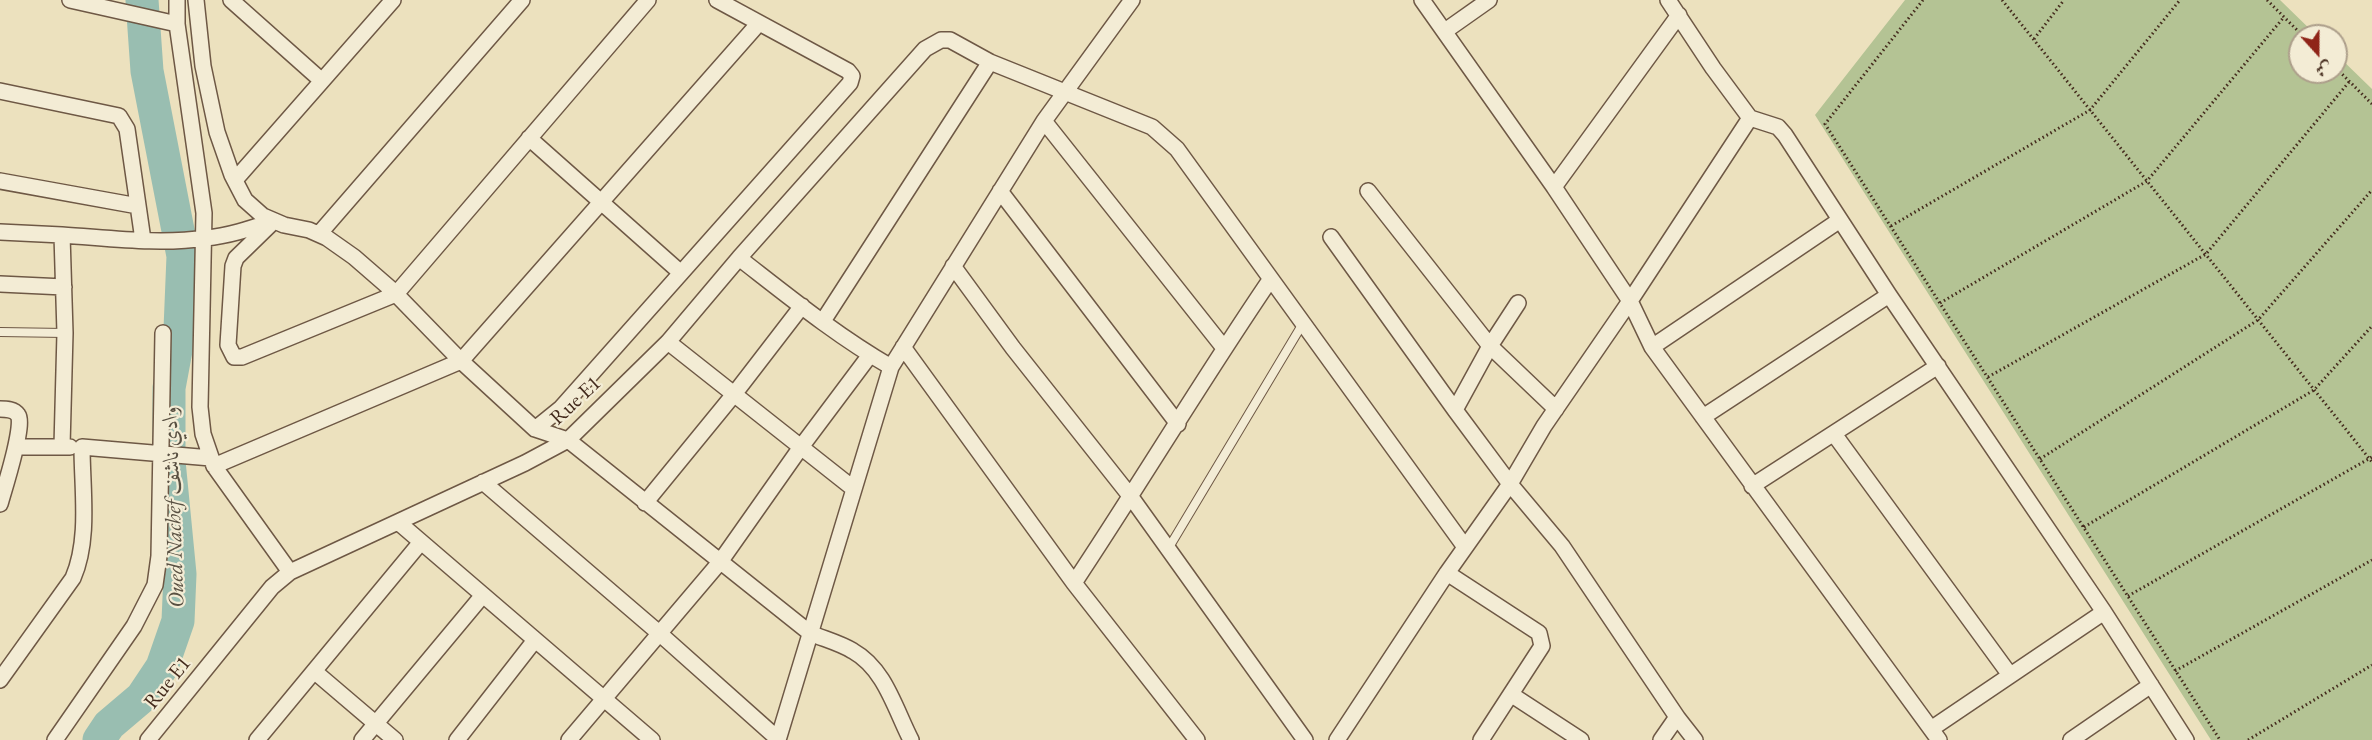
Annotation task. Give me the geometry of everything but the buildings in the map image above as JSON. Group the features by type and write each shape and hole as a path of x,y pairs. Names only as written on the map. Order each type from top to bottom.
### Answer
{"street":[{"path":"70,0 125,6 177,24"},
{"path":"177,0 177,24 204,213 200,407 203,434 212,462 290,572"},
{"path":"196,0 205,77 217,132 235,180 246,200 263,216 284,225 319,234 354,257 396,294 461,361 535,429 568,440 810,633 854,651 871,665 882,679 911,740"},
{"path":"231,0 322,81"},
{"path":"319,234 522,0"},
{"path":"274,221 236,258 233,266 228,345 234,357 242,357 396,294 648,0"},
{"path":"535,429 561,408 850,83 852,76 849,71 717,0"},
{"path":"483,482 778,739 891,367 1044,121 1132,0"},
{"path":"1422,0 1554,187 1630,301 1652,346 1935,734 2010,675 2104,612"},
{"path":"1445,31 1489,0"},
{"path":"1668,0 1713,68 1750,118 1778,127 2104,612 2186,740"},
{"path":"235,180 322,81 386,2"},
{"path":"1554,187 1678,15"},
{"path":"16,447 62,446 160,452 212,462 461,361 759,23"},
{"name":"Rue E1","path":"148,740 272,587 290,572 568,440 668,342 739,258 925,49 941,40 950,40 990,62"},
{"path":"823,321 990,62 1152,127 1166,137 1177,149 1302,325 1465,547"},
{"path":"0,91 119,116 128,129 143,240"},
{"path":"1337,740 1447,573 1510,484 1556,409 1750,118"},
{"path":"1044,121 1224,348"},
{"path":"529,138 681,273"},
{"path":"0,181 138,207"},
{"path":"1000,191 1178,424"},
{"path":"1368,191 1490,346 1556,409"},
{"path":"1652,346 1840,220"},
{"path":"0,232 143,240 205,239 274,221"},
{"path":"62,234 64,287 62,446"},
{"path":"1331,237 1510,484 1535,511 1562,546 1677,717 1695,740"},
{"path":"739,258 870,355 891,367"},
{"path":"953,266 1013,348 1131,498 1305,740"},
{"path":"1074,583 1270,280"},
{"path":"0,284 64,287"},
{"path":"1703,417 1889,295"},
{"path":"1455,410 1490,346 1518,303"},
{"path":"645,503 735,393 802,306"},
{"path":"55,740 134,626 155,585 159,556 163,333"},
{"path":"668,342 854,489"},
{"path":"903,347 1074,583 1197,740"},
{"path":"569,740 720,562 801,447 870,355"},
{"path":"1752,486 1938,366"},
{"path":"0,410 13,411 18,414 20,420 16,447 0,504"},
{"path":"1834,434 2010,675"},
{"path":"0,680 73,578 79,564 83,527 82,447"},
{"path":"398,522 652,740"},
{"path":"257,740 421,542"},
{"path":"1447,573 1539,633 1542,646 1481,740"},
{"path":"362,740 483,595"},
{"path":"457,740 535,640"},
{"path":"314,671 395,740"},
{"path":"2071,740 2151,685"},
{"path":"1512,695 1575,738"},
{"path":"1661,740 1677,717"}],"lane":[{"path":"1168,549 1302,325"},
{"path":"0,332 64,333"}],"path":[{"path":"1923,0 1825,124 2220,740"},
{"path":"2002,0 2371,460 2128,596"},
{"path":"2034,39 2064,0"},
{"path":"1891,226 2090,110 2180,0"},
{"path":"2267,0 2291,24"},
{"path":"1940,303 2146,181 2284,17"},
{"path":"1988,377 2206,254 2349,82 2372,104"},
{"path":"2040,459 2259,320 2372,190"},
{"path":"2084,527 2314,390 2372,326"},
{"path":"2175,671 2372,560"},
{"path":"2248,740 2372,665"}],"green space":[{"path":"1905,0 2280,0 2305,24 2288,24 2288,84 2348,84 2348,66 2372,89 2372,740 2211,740 1815,115"}],"waterway":[{"name":"Oued Nachef وادي ناشف","path":"99,740 109,725 142,697 162,667 178,621 180,574 169,461 169,388 180,329 183,256 147,71 142,0"}]}
